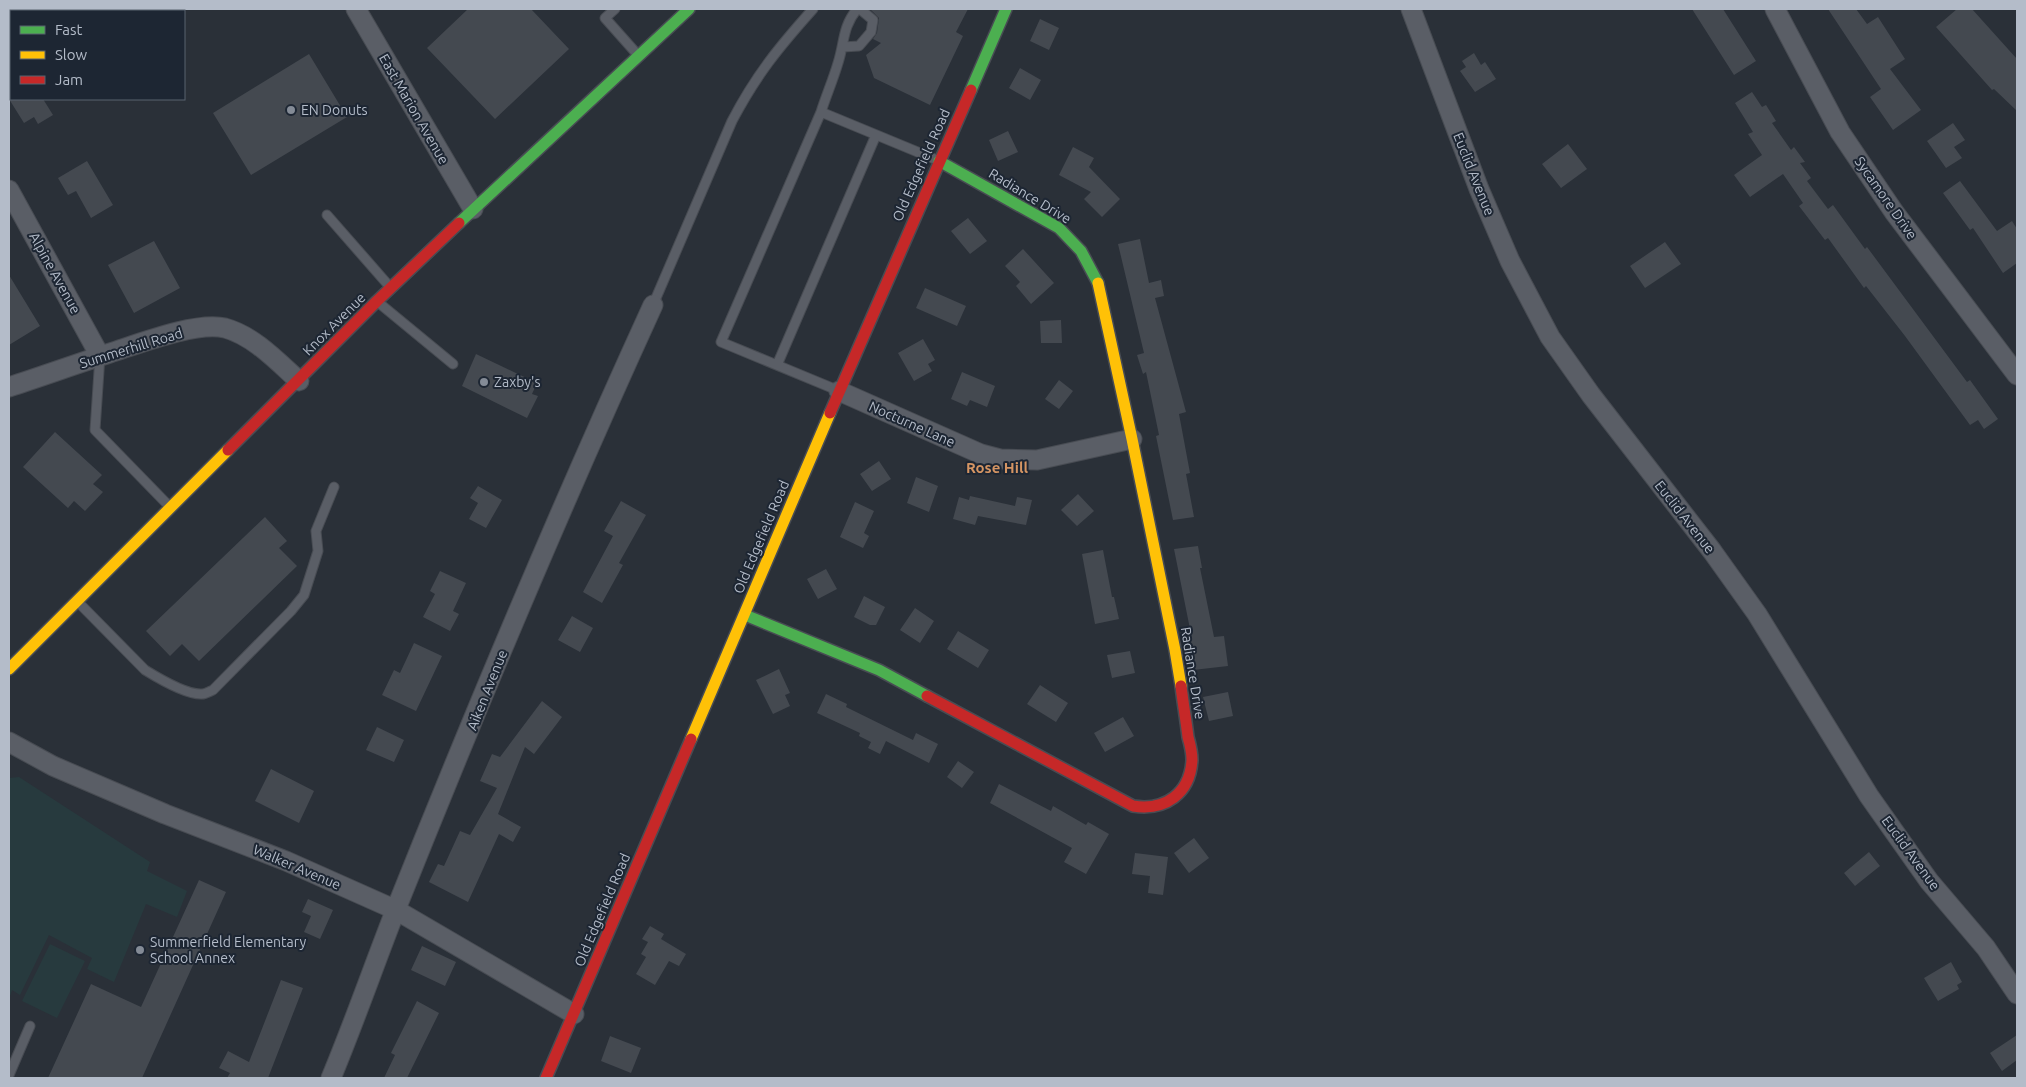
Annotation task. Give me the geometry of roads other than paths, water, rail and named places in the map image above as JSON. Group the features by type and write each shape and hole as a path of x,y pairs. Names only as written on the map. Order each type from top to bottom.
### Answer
{"street":[{"name":"East Marion Avenue","path":"356,9 473,209"},
{"name":"Knox Avenue","path":"9,669 377,301 688,9"},
{"name":"Old Edgefield Road","path":"546,1078 839,391 1006,9"},
{"name":"Euclid Avenue","path":"1411,9 1487,207 1510,261 1550,337 1591,396 1712,551 1757,614 1869,796 1929,881 1986,948 2017,994"},
{"name":"Sycamore Drive","path":"1775,9 1840,132 1894,212 2017,375"},
{"name":"Radiance Drive","path":"744,615 826,647 878,670 1133,806 1146,808 1159,806 1181,792 1187,781 1192,760 1175,650 1097,279 1081,251 1059,228 940,162"},
{"name":"Alpine Avenue","path":"9,190 100,356"},
{"name":"Aiken Avenue","path":"331,1078 396,910 579,470 652,305"},
{"name":"Summerhill Road","path":"9,387 167,334 208,327 224,328 241,334 272,357 299,381"},
{"name":"Nocturne Lane","path":"839,391 981,454 1000,459 1037,460 1132,439"},
{"name":"Walker Avenue","path":"9,742 53,766 166,814 286,861 396,910 574,1014"}],"lane":[{"path":"615,9 605,18 638,56"},
{"path":"652,305 732,121 746,95 777,49 813,9"},
{"path":"839,391 721,342 820,112 843,47 844,33 849,19 858,9 873,20 871,32 859,46 843,47"},
{"path":"820,112 940,162"},
{"path":"777,365 876,135"},
{"path":"327,215 391,288"},
{"path":"377,301 453,364"},
{"path":"100,356 95,430 170,507"},
{"path":"77,601 145,670 158,678 204,695 220,683 291,610 304,594 318,551 316,531 334,487"},
{"path":"9,1075 30,1026"}],"place":[{"name":"EN Donuts","path":"291,110"},
{"name":"Zaxby's","path":"484,382"},
{"name":"Summerfield Elementary School Annex","path":"140,950"}],"district":[{"name":"Rose Hill","path":"997,467"}]}
